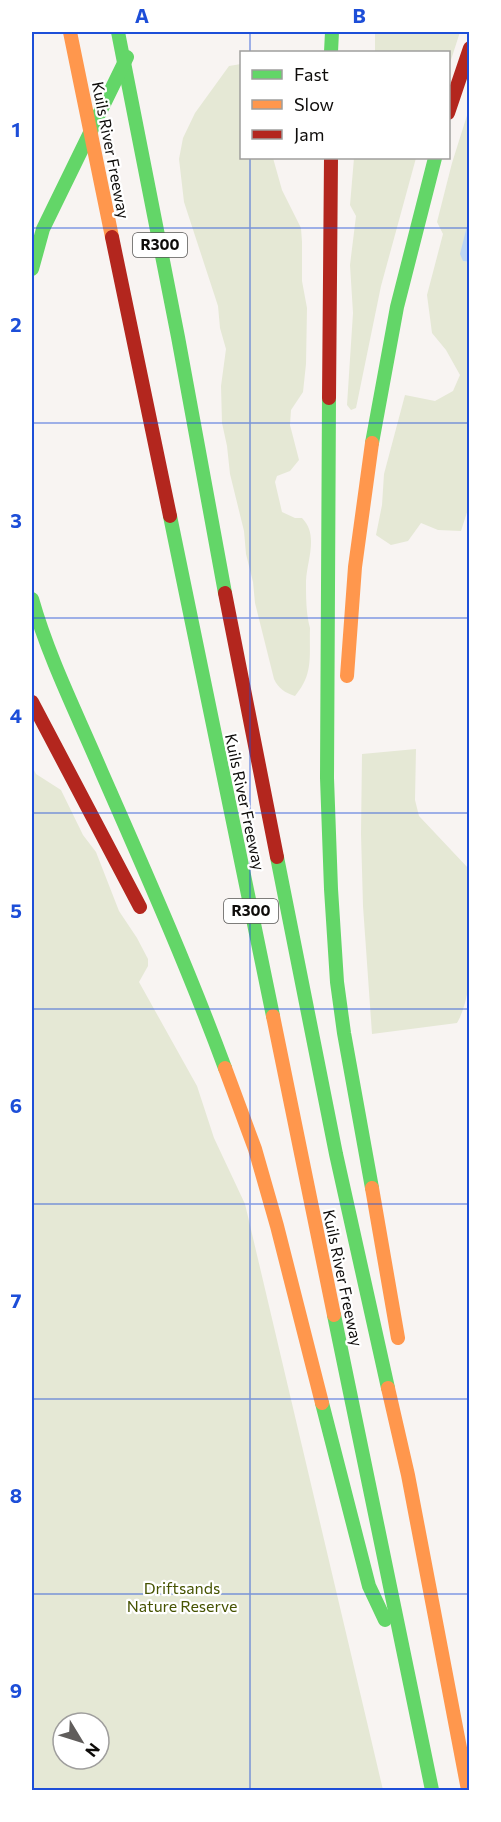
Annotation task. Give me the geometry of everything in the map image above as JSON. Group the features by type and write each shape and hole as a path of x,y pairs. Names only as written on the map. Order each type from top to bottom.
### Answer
{"highway":[{"name":"Kuils River Freeway","path":"70,32 432,1791"},
{"name":"Kuils River Freeway","path":"117,32 174,315 219,564 336,1154 408,1475 468,1791"},
{"path":"332,32 332,51"},
{"path":"32,269 43,229 134,42"},
{"path":"450,107 470,48"},
{"path":"331,159 327,561 328,809 337,982 401,1355"},
{"path":"346,688 352,594 361,513 376,419 410,252 435,159"},
{"path":"32,599 62,680 194,984 255,1149 277,1226 369,1586 403,1656"},
{"path":"32,702 147,921"},
{"path":"344,852 346,960 358,1106"},
{"path":"167,958 223,1065"},
{"path":"408,1475 410,1420"}],"green space":[{"path":"375,32 460,32 450,63 450,51 375,51"},
{"path":"240,64 240,159 273,159 282,190 301,228 302,281 307,308 306,364 303,392 291,410 290,425 299,460 290,471 277,476 275,482 282,512 295,518 302,518 310,532 311,540 306,581 310,628 309,664 305,680 295,696 282,690 274,679 255,603 244,531 230,474 222,423 221,386 226,349 220,328 218,306 184,202 179,159 183,138 195,113 229,66"},
{"path":"469,109 469,218 463,261 470,262 469,506 461,531 438,530 421,523 408,541 391,545 376,535 382,505 384,474 405,395 435,401 453,391 460,375 446,350 432,333 427,295 443,234 437,222"},
{"path":"354,159 416,159 381,286 356,408 351,410 347,405 353,313 350,265 356,216 350,205"},
{"path":"416,749 415,800 419,816 468,868 470,973 463,1009 457,1023 372,1034 363,906 362,754"},
{"name":"Driftsands Nature Reserve","path":"32,766 36,774 61,790 83,835 96,852 119,911 148,959 148,966 139,982 197,1086 214,1138 245,1204 383,1790 32,1790"}],"water":[{"path":"469,218 469,262 463,261 460,254"}],"traffic: fast":[{"path":"118,32 225,593"},
{"path":"331,51 332,32"},
{"path":"32,269 43,229 127,57"},
{"path":"372,443 397,307 435,159"},
{"path":"329,398 327,778 331,889 337,982 372,1188"},
{"path":"170,516 273,1016"},
{"path":"32,599 55,665 166,920 225,1068"},
{"path":"277,857 336,1154 388,1388"},
{"path":"334,1315 432,1790"},
{"path":"322,1403 369,1586 385,1620"}],"traffic: slow":[{"path":"70,32 112,237"},
{"path":"347,676 355,567 372,443"},
{"path":"273,1016 334,1315"},
{"path":"225,1068 255,1149 322,1403"},
{"path":"372,1188 398,1338"},
{"path":"388,1388 408,1475 468,1790"}],"traffic: jam":[{"path":"450,107 470,48"},
{"path":"329,398 331,159"},
{"path":"112,237 170,516"},
{"path":"225,593 277,857"},
{"path":"32,702 140,907"}]}
